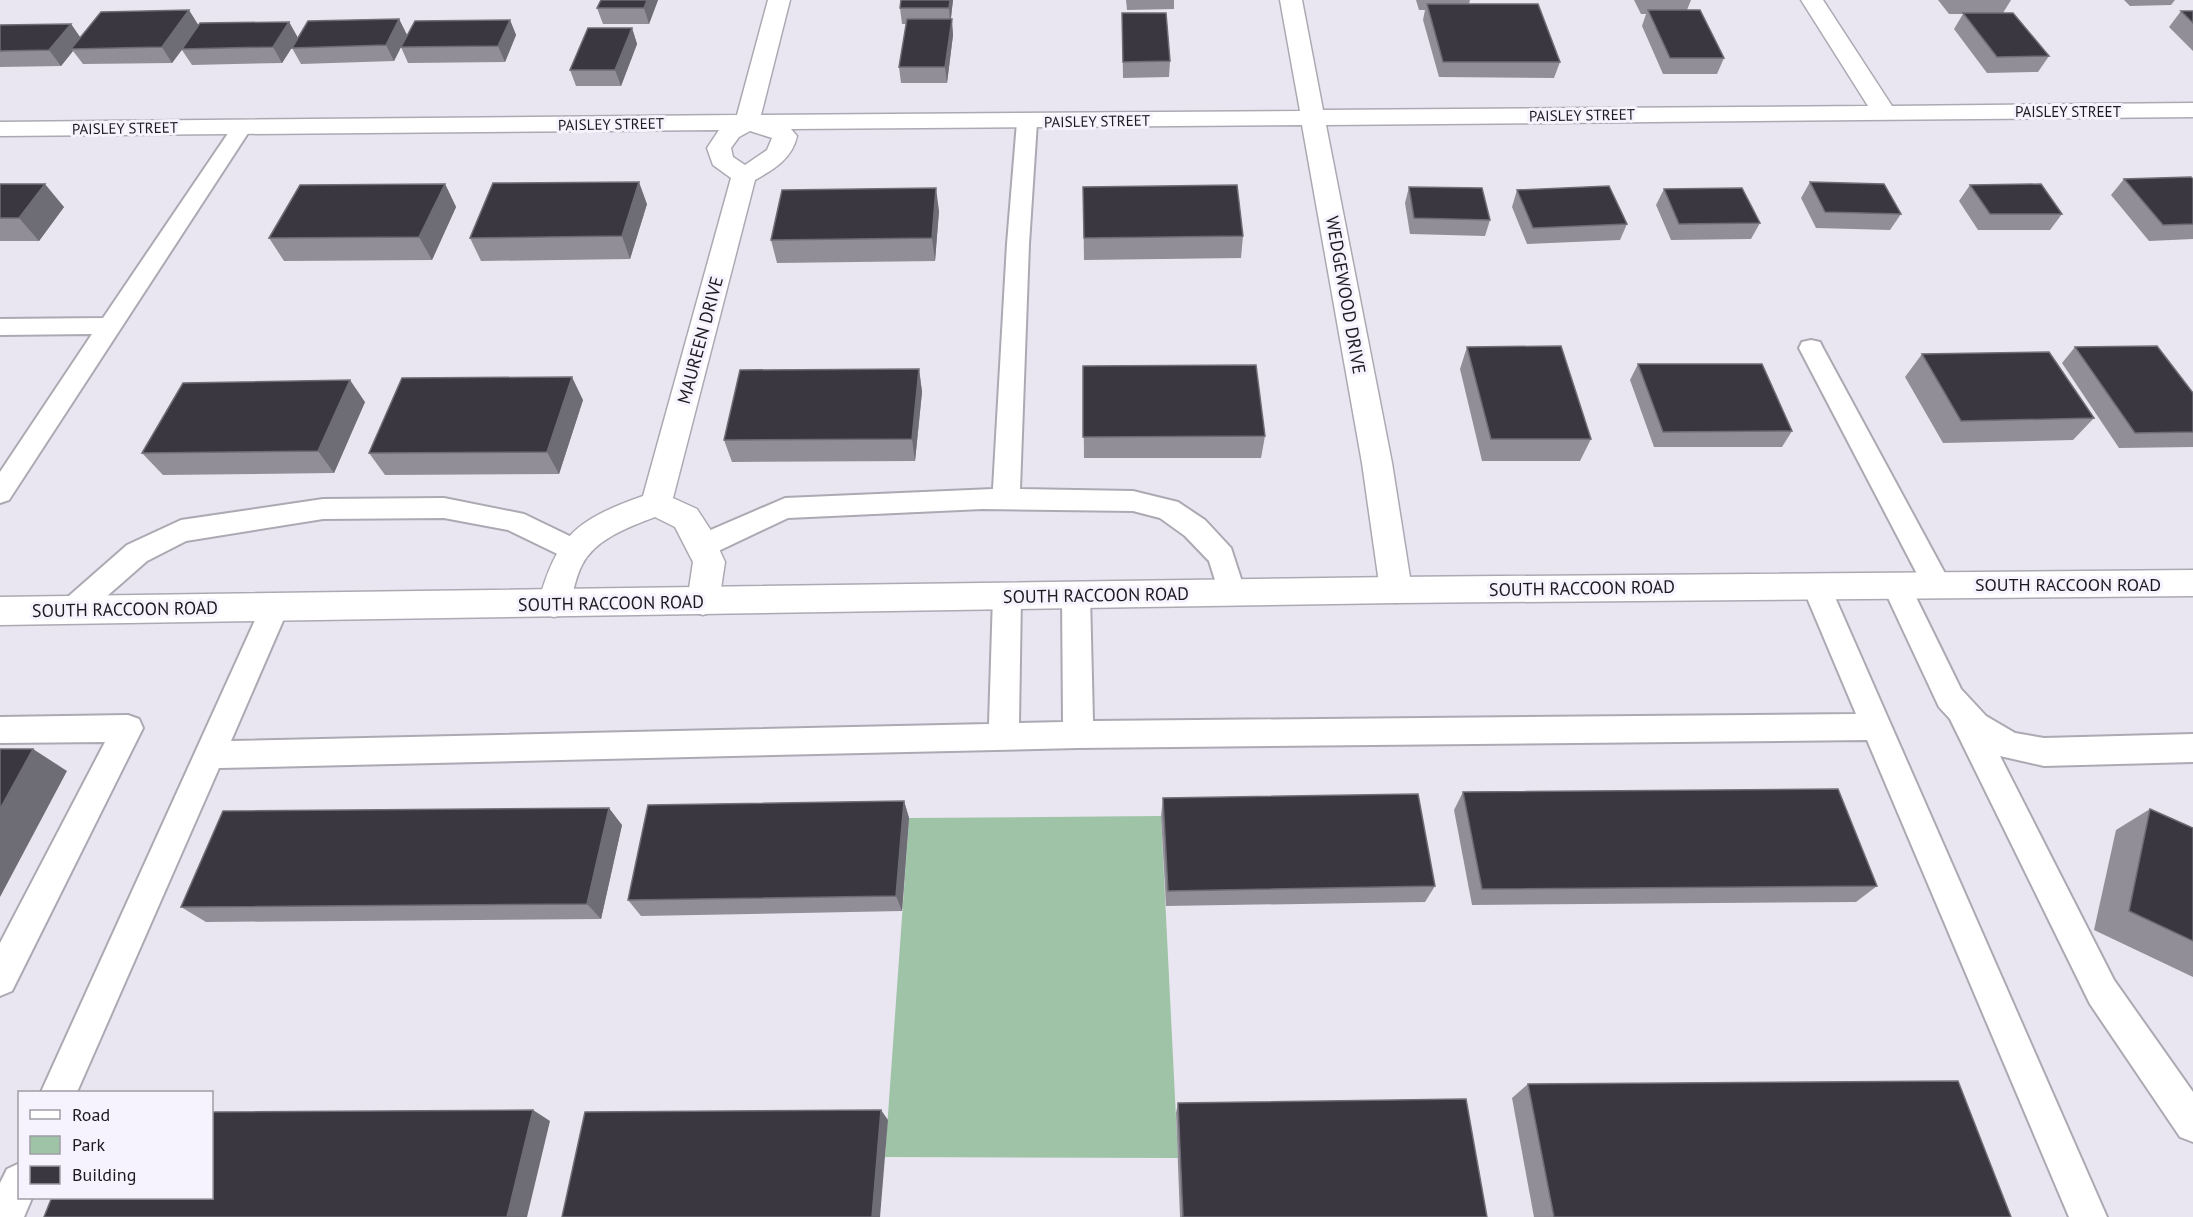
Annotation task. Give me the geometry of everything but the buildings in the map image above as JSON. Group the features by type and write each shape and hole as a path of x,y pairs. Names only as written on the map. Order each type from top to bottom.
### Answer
{"street":[{"path":"747,123 779,0"},
{"name":"WEDGEWOOD DRIVE","path":"1291,0 1377,463 1396,590"},
{"path":"1812,0 1884,112"},
{"name":"PAISLEY STREET","path":"0,129 1027,122 1313,117 2193,110"},
{"path":"747,123 777,130 785,136 784,145 778,154 744,176 722,160 719,148 730,132 747,123"},
{"name":"MAUREEN DRIVE","path":"656,504 744,176"},
{"path":"554,604 574,551 596,532 621,517 656,504 686,518 702,546 709,562 703,602"},
{"name":"SOUTH RACCOON ROAD","path":"0,610 703,602 1396,590 2193,583"}],"lane":[{"path":"1006,499 1018,244 1027,122"},
{"path":"0,493 242,127"},
{"path":"0,327 111,326"},
{"path":"1811,348 1937,585"},
{"path":"702,546 785,508 1006,499 1133,501 1168,509 1195,528 1221,556 1232,594"},
{"path":"72,610 137,553 181,531 323,509 444,508 514,521 574,551"},
{"path":"1896,585 1950,698 1975,725 2009,746 2044,752 2193,748"},
{"path":"1816,586 2088,1217"},
{"path":"1076,595 1078,735"},
{"path":"1004,737 1007,596"},
{"path":"59,1091 274,607"},
{"path":"1960,710 2102,992 2193,1124"},
{"path":"209,755 1078,735 1878,727"},
{"path":"0,730 128,728 0,979"},
{"path":"4,1217 18,1186"}],"green space":[{"path":"1161,816 1178,1158 885,1157 909,818"}]}
